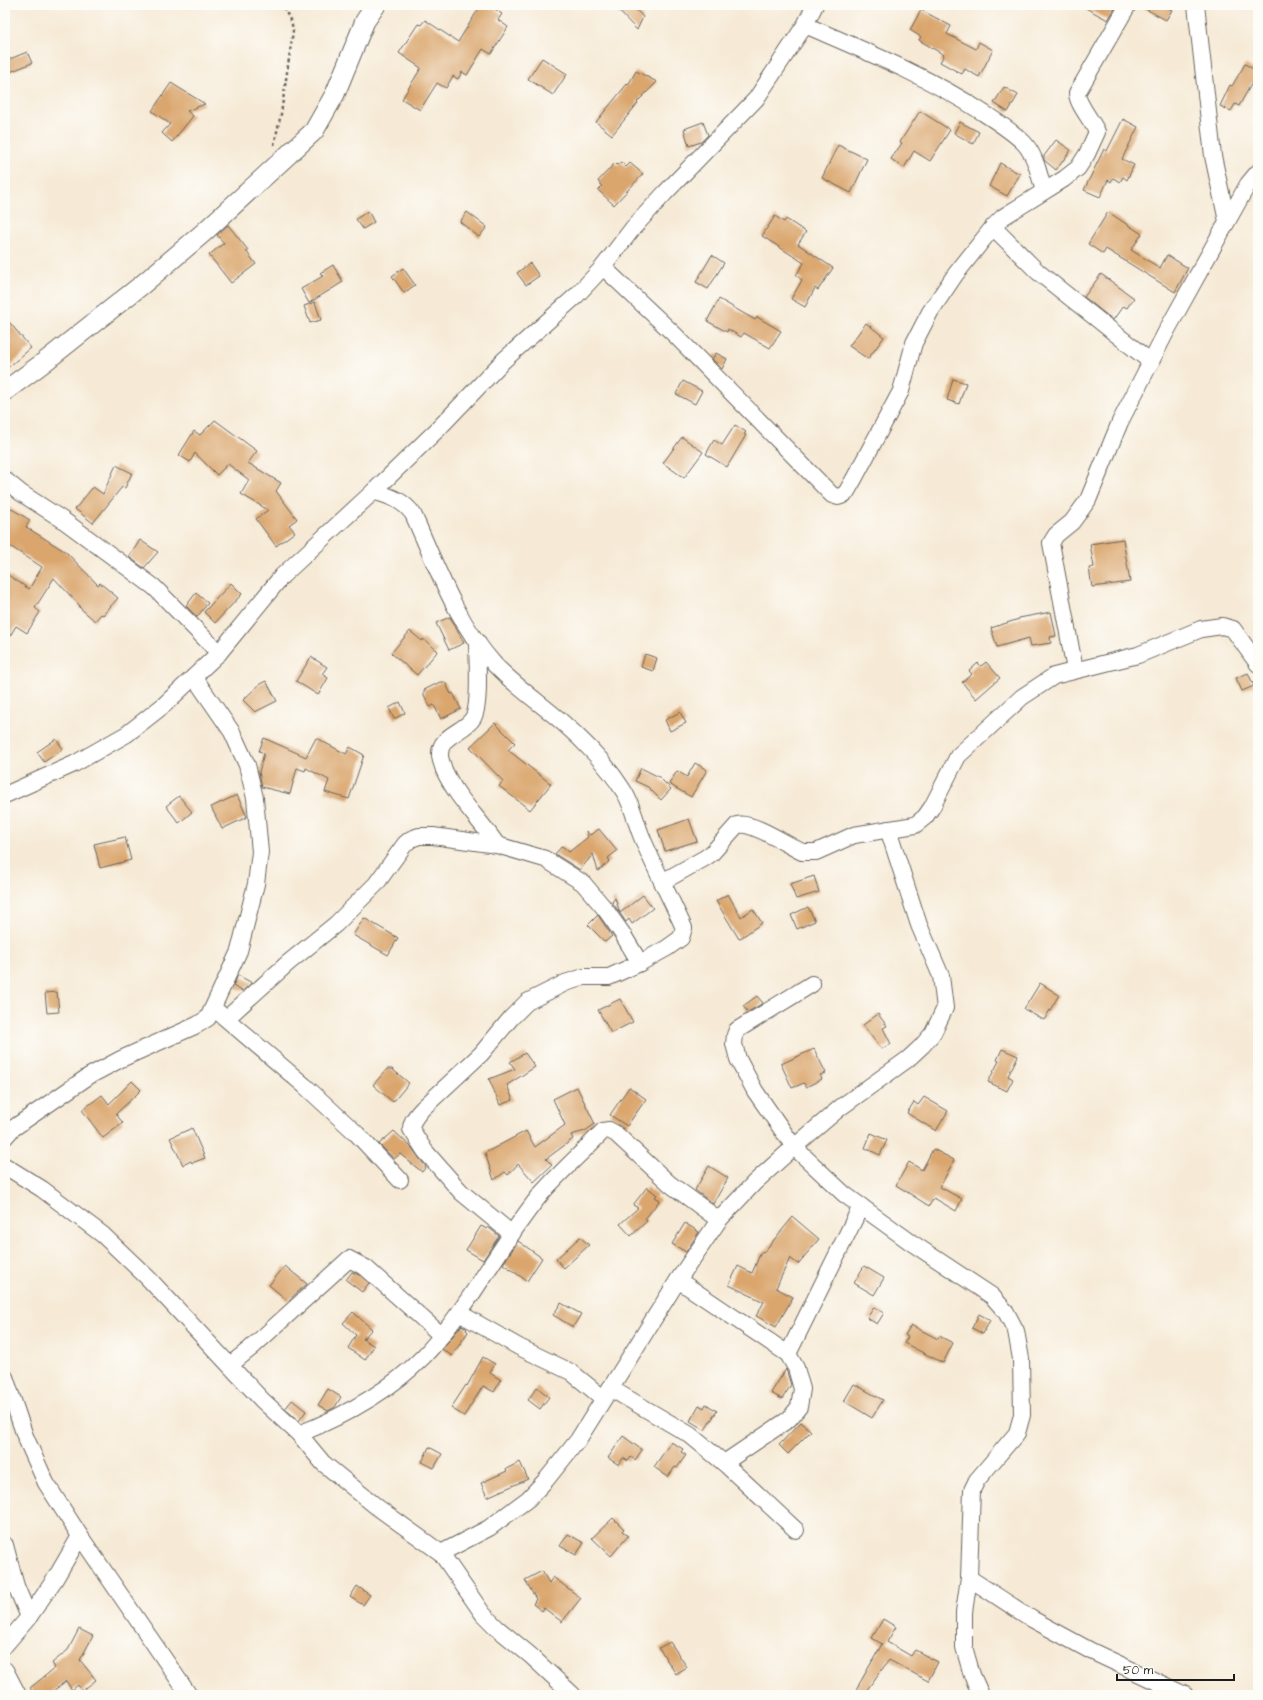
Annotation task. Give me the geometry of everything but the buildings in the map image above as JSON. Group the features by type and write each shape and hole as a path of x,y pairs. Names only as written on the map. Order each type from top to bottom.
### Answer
{"street":[{"path":"5,391 143,284 203,233 266,174 295,151 314,131 335,94 365,21 376,5"},
{"path":"5,795 74,764 127,734 164,705 219,653 282,576 374,491 438,429 504,360 577,295 659,198 756,99 805,25 815,5"},
{"path":"602,267 675,335 832,495 838,497 846,493 895,405 901,391 914,343 930,312 955,275 993,226 1003,217 1064,179 1078,168 1094,140 1096,132 1092,121 1077,99 1077,94 1128,5"},
{"path":"1196,5 1213,156 1227,222"},
{"path":"805,25 919,75 958,96 997,122 1024,143 1030,151 1034,158 1044,191"},
{"path":"1075,670 1051,543 1056,535 1072,522 1088,500 1120,422 1151,362 1248,184 1258,172"},
{"path":"993,226 1038,272 1151,362"},
{"path":"5,480 21,493 62,520 154,587 219,653"},
{"path":"374,491 403,502 410,510 453,603 477,642 495,665 564,723 615,779 629,801 640,834 683,927 681,938 667,948 640,963 609,977 584,977 565,982 527,1002 511,1018 481,1054 422,1109 411,1126 414,1137 421,1147 461,1192 512,1234"},
{"path":"662,882 712,853 733,829 740,824 751,827 802,852 809,853 816,852 854,834 915,825 925,817 932,807 958,756 980,734 1022,697 1036,686 1054,676 1138,655 1201,629 1222,626 1233,629 1258,664"},
{"path":"477,642 478,687 474,717 468,724 448,738 442,746 440,755 451,785 497,845"},
{"path":"5,1137 12,1129 89,1076 121,1059 197,1025 208,1018 238,951 256,884 260,852 255,798 247,765 232,732 194,677"},
{"path":"441,1553 490,1528 528,1499 546,1480 578,1440 678,1280 719,1220 756,1182 794,1147 841,1107 889,1074 922,1046 933,1033 945,1008 941,976 919,925 888,829"},
{"path":"227,1018 288,963 336,924 376,884 411,839 419,836 433,836 497,845 545,859 583,883 605,909 622,933 640,963"},
{"path":"812,984 741,1027 734,1035 734,1044 738,1059 756,1091 794,1147 844,1194 909,1241 992,1296 1006,1312 1016,1331 1021,1359 1022,1415 1017,1433 977,1480 972,1490 969,1578 964,1612 964,1647 972,1675 981,1695"},
{"path":"213,1009 227,1018 305,1086 357,1134 400,1180"},
{"path":"299,1434 331,1421 375,1396 424,1356 458,1313 542,1193 604,1131 606,1130 616,1134 670,1184 719,1220"},
{"path":"5,1166 42,1189 103,1235 148,1278 262,1400 299,1434 323,1463 350,1486 441,1553 483,1614 572,1695"},
{"path":"788,1354 861,1206"},
{"path":"230,1365 252,1348 349,1259 366,1268 440,1335"},
{"path":"678,1280 788,1354 796,1368 802,1389 799,1407 789,1419 724,1463"},
{"path":"458,1313 519,1347 571,1372 607,1393 690,1435 724,1463 796,1530"},
{"path":"5,1378 25,1436 46,1484 189,1695"},
{"path":"5,1645 29,1617 55,1579 80,1536"},
{"path":"5,1545 16,1586 29,1617"},
{"path":"969,1578 1032,1619 1126,1668 1185,1695"},
{"path":"5,1670 18,1695"}],"path":[{"path":"266,174 281,114 293,31 292,23 283,5"}]}
